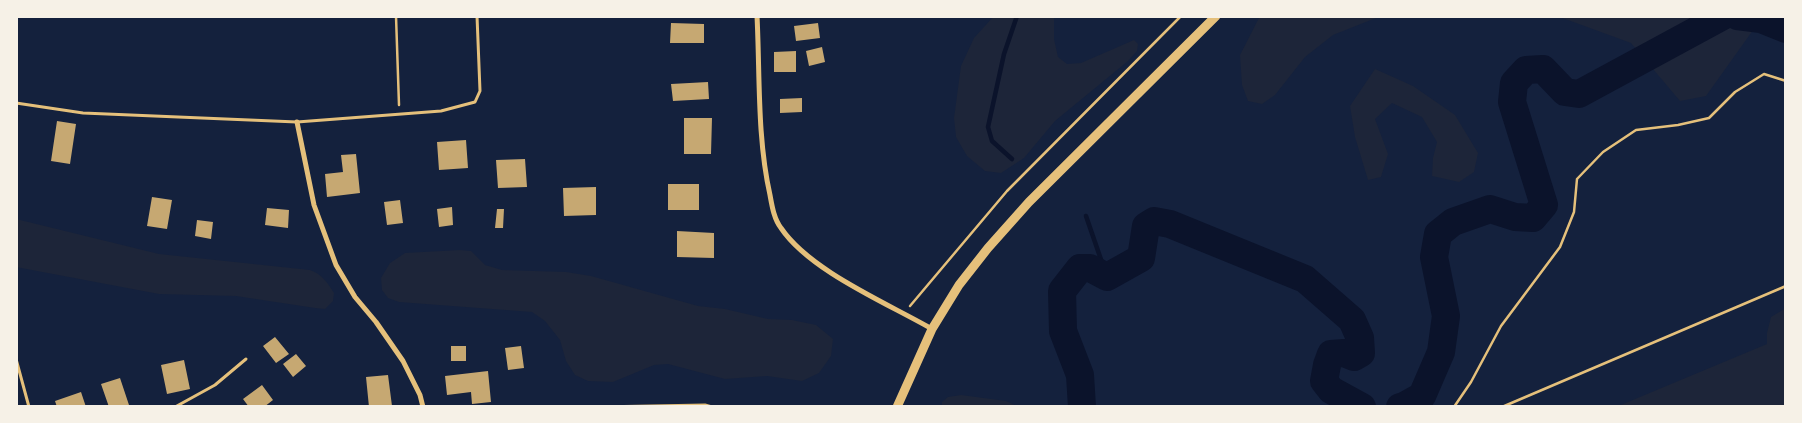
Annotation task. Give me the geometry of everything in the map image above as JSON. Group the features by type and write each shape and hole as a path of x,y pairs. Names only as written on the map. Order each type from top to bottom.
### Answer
{"street":[{"path":"757,16 763,144 768,186 780,227 796,245 815,261 852,285 932,328"},
{"path":"897,407 932,328 960,285 988,248 1029,202 1216,16"},
{"path":"297,122 314,204 336,265 355,297 376,322 402,361 420,395 424,407"}],"lane":[{"path":"16,103 83,113 297,122 441,111 475,102 480,91 477,16"},
{"path":"16,359 29,407"},
{"path":"175,407 215,385 246,359"},
{"path":"597,407 706,405 712,407"}],"path":[{"path":"396,16 400,114"},
{"path":"904,312 1007,190 1181,16"},
{"path":"1454,407 1471,382 1501,326 1560,247 1574,212 1577,179 1603,152 1636,130 1678,125 1710,118 1735,92 1764,74 1786,82"},
{"path":"1502,407 1786,286"}],"shaded area":[{"path":"994,16 1054,16 1054,39 1058,57 1067,64 1081,63 1134,40 1138,44 1137,51 1128,61 1055,121 1024,158 1001,173 985,171 967,156 956,137 954,118 961,66 974,38"},
{"path":"1260,16 1381,16 1333,35 1305,57 1275,95 1262,104 1248,101 1242,85 1240,55"},
{"path":"1557,16 1786,16 1786,29 1761,19 1706,96 1680,101 1631,43"},
{"path":"1375,69 1413,86 1455,115 1478,153 1474,172 1459,182 1432,176 1433,158 1437,142 1422,117 1392,103 1375,119 1388,154 1381,177 1368,180 1355,137 1350,106"},
{"path":"16,219 159,254 310,270 321,276 326,282 334,293 333,301 325,309 236,296 159,294 16,267"},
{"path":"471,251 485,265 502,270 566,272 591,276 698,306 725,309 768,319 792,320 816,325 833,339 831,356 819,373 802,381 767,376 725,379 668,364 654,365 613,382 588,381 575,375 566,361 560,340 545,321 532,312 399,302 388,298 382,290 381,278 390,263 405,253"},
{"path":"1786,308 1786,407 1616,407 1767,344 1767,333 1771,317"},
{"path":"961,395 1006,401 1019,407 942,407 942,402 948,397"}],"building":[{"path":"671,23 704,24 704,43 670,43"},
{"path":"818,23 820,38 796,41 794,26"},
{"path":"822,47 825,62 809,66 806,51"},
{"path":"796,51 796,72 774,72 774,52"},
{"path":"708,82 709,99 673,101 671,84"},
{"path":"802,98 802,112 780,113 780,99"},
{"path":"684,118 712,118 711,154 684,154"},
{"path":"57,121 76,124 70,164 51,161"},
{"path":"466,140 468,168 439,170 437,142"},
{"path":"356,154 360,193 327,197 325,174 343,172 341,155"},
{"path":"525,159 527,187 498,188 496,160"},
{"path":"668,184 699,184 699,210 668,210"},
{"path":"596,187 596,215 564,216 563,188"},
{"path":"152,197 172,200 167,229 147,226"},
{"path":"400,200 403,223 387,225 384,202"},
{"path":"452,207 453,225 439,227 437,209"},
{"path":"267,208 289,210 288,228 265,225"},
{"path":"497,209 504,209 503,228 495,228"},
{"path":"197,220 213,222 211,239 195,236"},
{"path":"677,231 714,233 714,258 677,257"},
{"path":"275,337 289,354 276,363 263,346"},
{"path":"451,346 466,346 466,361 451,361"},
{"path":"521,346 524,368 508,370 505,348"},
{"path":"296,354 306,366 293,377 283,364"},
{"path":"184,360 190,389 167,394 161,365"},
{"path":"488,371 491,402 472,404 471,392 447,395 445,376"},
{"path":"388,375 392,406 369,407 366,377"},
{"path":"120,378 129,405 109,407 101,384"},
{"path":"262,385 273,400 264,407 249,407 243,399"},
{"path":"81,392 86,407 57,407 55,401"}],"waterway":[{"path":"1012,159 992,141 988,127 1004,54 1017,16"},
{"path":"1400,407 1422,396 1441,352 1446,316 1434,257 1438,234 1453,222 1490,209 1515,217 1533,218 1544,205 1512,102 1514,83 1526,70 1543,69 1565,92 1579,94 1723,16"},
{"path":"1737,16 1761,19 1786,29"},
{"path":"1086,216 1107,277"},
{"path":"1082,407 1080,375 1063,331 1062,291 1080,268 1090,268 1107,277 1141,258 1146,226 1154,221 1170,224 1305,279 1352,320 1360,338 1361,353 1354,357 1344,353 1331,354 1324,381 1331,390 1362,407"}]}
